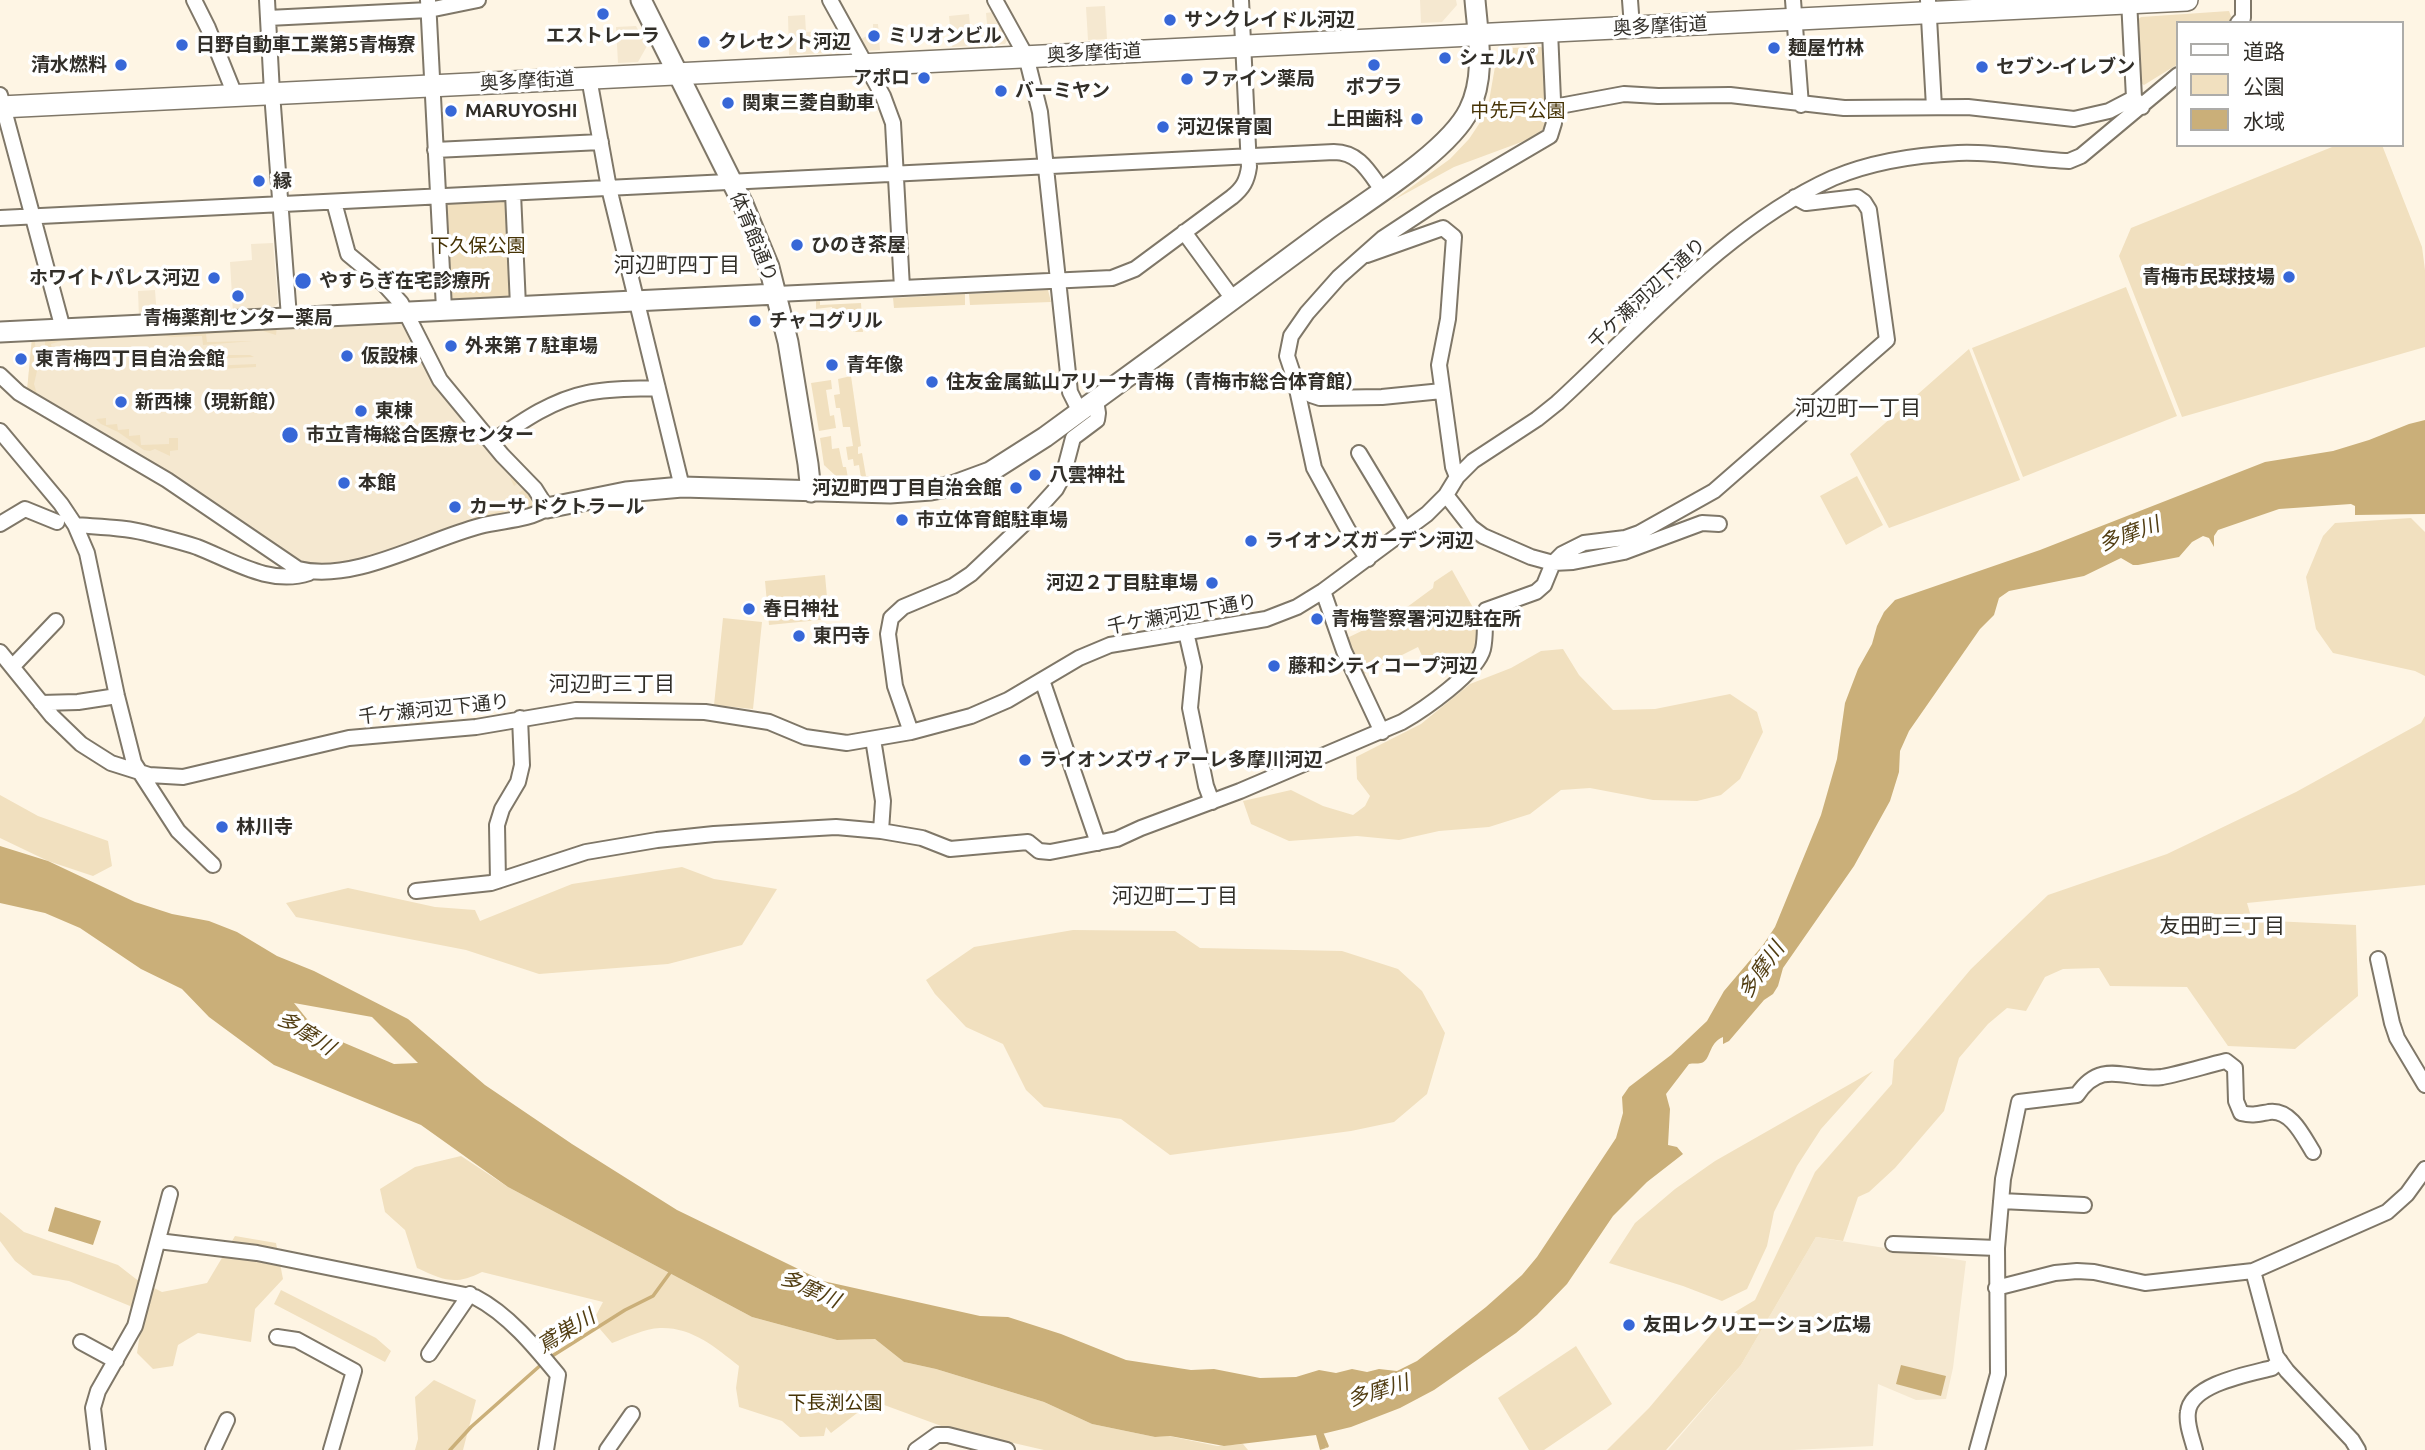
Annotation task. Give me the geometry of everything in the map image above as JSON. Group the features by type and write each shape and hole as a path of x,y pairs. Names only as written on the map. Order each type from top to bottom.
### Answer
{"main road":[{"name":"奥多摩街道","path":"1,103 432,86 1632,27 1794,10 2187,0"}],"street":[{"path":"194,0 235,95"},
{"path":"267,0 289,317"},
{"path":"268,18 478,0"},
{"name":"体育館通り","path":"641,0 760,243 777,294 795,376 811,492"},
{"path":"830,0 891,116 902,288"},
{"path":"911,732 895,686 888,634 895,611 953,586 971,574 1027,521 1056,489 1063,476 1073,438 1097,420 1098,413 1070,392 1040,111 1026,57 995,0"},
{"path":"0,332 1112,278 1124,275 1240,190 1248,175 1241,0"},
{"path":"75,525 135,530 197,547 251,571 295,578 310,572 339,570 422,548 477,526 537,515 547,508 626,492 682,487 811,492 910,492 952,486 974,478 1008,462 1088,406 1436,149 1461,124 1475,96 1479,79 1475,0"},
{"path":"1630,0 1632,27"},
{"path":"2240,21 2243,18 2243,0"},
{"path":"1554,107 1624,94 1730,95 1844,108 1968,107 2074,119 2138,103 2129,2"},
{"path":"428,5 444,309"},
{"path":"1928,6 1934,107"},
{"path":"1794,10 1801,105"},
{"path":"1368,559 1314,468 1287,347 1291,336 1307,313 1339,276 1384,238 1419,214 1545,141 1554,130 1550,31"},
{"name":"千ケ瀬河辺下通り","path":"0,652 41,704 81,744 111,763 149,775 183,777 349,737 457,729 576,710 705,712 769,722 816,738 847,743 911,732 991,708 1087,654 1110,645 1266,618 1297,607 1323,592 1427,514 1446,495 1457,477 1486,451 1557,402 1701,269 1758,221 1795,197 1835,177 1905,159 1985,152 2069,161 2081,156 2138,103 2176,76"},
{"path":"589,78 609,188 682,487"},
{"path":"1,103 63,329"},
{"path":"435,150 601,142"},
{"path":"0,218 1334,152 1347,153 1364,164 1382,190"},
{"path":"513,193 518,306"},
{"path":"416,891 498,881 586,852 676,838 809,827 881,831 922,838 950,849 1028,842 1039,851 1049,852 1098,844 1212,802 1382,732 1415,714 1472,668 1483,650 1486,610 1536,592 1544,585 1553,563 1562,554 1584,543 1625,538 1639,533 1714,491 1887,340 1869,210 1864,202 1857,197 1805,203 1795,197"},
{"path":"334,202 348,254 388,288 405,312 440,380 535,489 547,508"},
{"path":"1361,257 1443,228 1449,230 1454,237 1448,319 1439,365 1453,467 1457,477"},
{"path":"1184,232 1233,299"},
{"path":"0,375 19,393 167,480 292,566 310,572"},
{"path":"1295,380 1311,395 1320,398 1382,397 1442,391"},
{"path":"492,442 530,417 569,397 589,392 658,388"},
{"path":"0,431 61,504 75,525 88,553 117,696 134,763 178,831 214,865"},
{"path":"1359,453 1406,531"},
{"path":"1446,495 1471,527 1483,536 1531,557 1553,563 1624,552 1702,523 1719,524"},
{"path":"0,524 25,509 57,522"},
{"path":"1323,592 1344,651 1382,732"},
{"path":"13,666 56,621"},
{"path":"1186,632 1194,667 1190,708 1212,802"},
{"path":"1042,680 1098,844"},
{"path":"41,704 117,696"},
{"path":"498,881 497,825 502,809 518,782 522,765 520,718"},
{"path":"873,739 883,801 881,831"},
{"path":"2378,959 2392,1023 2404,1052 2425,1085"},
{"path":"1977,1450 1998,1374 1997,1248 2001,1201 2019,1102 2077,1096 2084,1084 2099,1076 2117,1072 2159,1078 2226,1061 2235,1068 2236,1101 2241,1113 2253,1116 2281,1113 2295,1124 2313,1152"},
{"path":"1996,1288 2056,1273 2077,1271 2145,1283 2253,1271 2387,1212 2407,1194 2425,1169"},
{"path":"98,1450 93,1408 98,1391 135,1326 170,1194"},
{"path":"2001,1201 2084,1205"},
{"path":"158,1241 257,1253 470,1294 490,1305 541,1353 558,1375 546,1450"},
{"path":"1893,1244 1997,1248"},
{"path":"2253,1271 2271,1340 2280,1362 2352,1440 2358,1450"},
{"path":"429,1354 470,1294"},
{"path":"277,1338 298,1340 354,1371 331,1450"},
{"path":"81,1342 116,1361"},
{"path":"2195,1450 2187,1413 2193,1400 2213,1385 2272,1368 2280,1362"},
{"path":"607,1450 632,1414"},
{"path":"213,1450 227,1420"},
{"path":"916,1450 937,1435 1007,1450"}],"shaded area":[{"path":"1420,0 1456,0 1457,5 1442,22 1421,23"},
{"path":"1105,6 1107,39 1088,40 1086,7"},
{"path":"993,12 1008,39 1005,44 989,45 986,13"},
{"path":"969,14 972,46 952,47 949,16"},
{"path":"805,15 806,32 840,30 849,47 847,52 789,55 788,16"},
{"name":"ミリオンビル","path":"873,24 878,24 880,50 867,51 858,41 873,32"},
{"path":"636,26 647,46 638,62 618,63 616,27"},
{"path":"273,243 278,303 270,311 233,313 230,262 252,260 251,244"},
{"path":"155,290 157,317 139,318 138,291"},
{"name":"市立青梅総合医療センター","path":"402,320 530,493 523,513 347,563 314,568 300,565 27,391 32,337"},
{"path":"1816,1237 1966,1261 1953,1368 1946,1399 1916,1400 1878,1384 1873,1446 1793,1450 1668,1450 1741,1365"}],"green space":[{"path":"2229,11 2232,19 2176,21 2176,65 2144,85 2139,82 2136,21 2141,17"},
{"name":"中先戸公園","path":"1541,47 1545,50 1548,117 1543,129 1535,137 1454,167 1392,201 1450,159 1469,139 1489,101 1496,61 1508,48"},
{"path":"2332,147 2383,147 2422,247 2425,270 2425,347 2182,417 2119,256 2131,228"},
{"name":"下久保公園","path":"505,199 510,203 514,296 510,300 452,303 448,298 443,206 447,202"},
{"path":"2126,287 2177,416 2023,477 1972,348"},
{"path":"1048,290 1051,302 970,305 969,294"},
{"path":"965,294 965,305 894,308 893,298"},
{"path":"816,301 820,301 820,305 861,303 863,332 853,332 852,317 846,318 845,313 839,314 838,311 833,311 832,307 816,309"},
{"path":"277,327 276,335 263,331 206,334 207,342 253,341 203,345 202,336 159,335 61,341 51,344 54,361 49,361 45,354 45,341 49,339"},
{"path":"32,339 35,342 37,371 34,384 37,394 172,473 223,509 27,391"},
{"path":"1969,349 2020,480 1889,528 1850,454"},
{"path":"204,355 250,355 254,357 207,359 207,366 256,364 256,367 204,370"},
{"path":"851,376 861,446 858,447 858,454 862,453 866,476 878,478 861,478 859,465 854,466 853,459 848,460 846,447 853,446 850,427 843,427 840,408 836,408 834,395 840,394 838,379"},
{"path":"831,380 832,389 826,390 830,416 834,415 836,428 819,431 811,383"},
{"path":"106,418 106,425 117,424 118,430 129,429 129,436 140,435 141,445 169,444 169,438 178,438 178,450 170,451 170,456 155,449 144,450 96,419"},
{"path":"831,436 832,449 839,448 848,478 838,478 824,465 820,438"},
{"path":"514,476 531,494 533,510 442,533 441,531 477,517 503,510 504,513 519,510 518,500 522,499 519,493 524,489 518,483 514,486 510,478"},
{"path":"1857,476 1883,525 1846,545 1820,496"},
{"path":"2411,518 2425,532 2425,676 2415,671 2333,653 2316,629 2306,577 2323,536 2335,523"},
{"path":"1452,570 1480,620 1480,648 1454,678 1444,653 1425,662 1418,647 1360,676 1345,639 1399,613"},
{"path":"825,575 829,619 769,625 765,581"},
{"path":"723,618 762,622 753,709 714,705"},
{"path":"1563,649 1579,675 1613,710 1655,709 1730,694 1757,712 1763,732 1740,779 1721,795 1697,801 1653,800 1590,788 1561,790 1530,814 1489,827 1439,831 1399,840 1357,836 1289,841 1251,824 1243,801 1291,790 1323,806 1353,815 1365,806 1370,796 1357,779 1356,757 1421,724 1470,684 1511,668 1541,651"},
{"path":"2425,716 2425,885 2247,903 2252,920 2356,925 2358,996 2295,1049 2228,1046 2187,987 2110,986 2099,968 2063,969 2045,977 2026,1011 2007,1008 1988,1024 1959,1058 1944,1111 1895,1168 1869,1192 1858,1197 1843,1241 1816,1237 1741,1365 1666,1450 1607,1450 1649,1408 1725,1318 1755,1300 1815,1172 1892,1084 1894,1060 1971,969 2048,895 2167,854 2296,792 2421,723"},
{"path":"0,795 38,816 108,841 112,866 93,876 48,861 0,838"},
{"path":"682,867 714,879 777,889 742,945 668,964 539,974 466,950 296,917 286,903 348,888 435,907 475,910 480,921 572,884"},
{"path":"1073,930 1175,931 1200,948 1342,951 1398,969 1422,991 1445,1033 1427,1094 1394,1122 1351,1131 1170,1155 1121,1119 1044,1107 1026,1090 1003,1044 966,1027 935,994 926,980 974,947"},
{"path":"1873,1071 1821,1129 1797,1166 1774,1212 1767,1246 1747,1289 1722,1301 1609,1263 1635,1223 1675,1189 1715,1161"},
{"name":"下長渕公園","path":"461,1156 508,1187 752,1317 837,1340 875,1339 904,1362 1044,1402 1092,1424 1217,1446 1243,1444 1248,1450 1044,1450 944,1427 857,1395 865,1407 831,1433 826,1427 824,1436 800,1437 782,1421 739,1407 736,1388 739,1366 712,1345 693,1335 672,1329 654,1328 612,1343 593,1321 603,1302 482,1272 464,1279 449,1280 417,1268 405,1230 385,1212 380,1189 415,1167"},
{"path":"0,1212 24,1232 118,1265 136,1279 162,1292 207,1283 235,1236 276,1243 283,1279 255,1309 251,1342 198,1333 178,1345 173,1366 153,1369 137,1353 140,1333 130,1306 69,1281 33,1275 15,1261 0,1241"},
{"path":"281,1290 376,1338 391,1351 385,1362 274,1304"},
{"path":"1576,1346 1612,1404 1544,1450 1529,1450 1498,1398"},
{"path":"434,1380 476,1400 463,1450 415,1450 418,1439 415,1397"}],"water":[{"name":"多摩川","path":"2425,420 2425,514 2355,515 2355,506 2351,504 2279,509 2218,530 2214,536 2214,547 2209,538 2203,536 2192,542 2179,557 2138,565 2121,558 2084,576 2009,591 1999,598 1994,615 1980,629 1909,731 1900,751 1899,772 1890,801 1854,866 1783,968 1773,994 1764,1000 1729,1041 1723,1044 1723,1037 1718,1040 1704,1062 1689,1064 1666,1094 1670,1109 1668,1145 1677,1147 1683,1154 1647,1182 1613,1216 1567,1284 1516,1333 1434,1390 1400,1408 1351,1427 1322,1434 1326,1448 1320,1450 1316,1435 1224,1446 1170,1436 1155,1437 1092,1424 1044,1402 904,1362 875,1339 837,1340 752,1317 508,1187 421,1125 274,1065 209,1017 182,989 141,969 80,928 45,913 0,903 0,846 48,861 135,902 172,914 209,921 237,932 277,956 314,971 408,1019 485,1085 677,1210 823,1281 980,1316 1008,1317 1061,1334 1126,1360 1191,1370 1214,1369 1260,1378 1296,1377 1319,1370 1336,1373 1352,1369 1367,1372 1379,1369 1397,1371 1417,1361 1522,1275 1537,1257 1616,1138 1623,1113 1622,1097 1629,1087 1671,1055 1707,1021 1724,991 1775,927 1821,815 1837,759 1845,703 1858,669 1872,644 1877,626 1884,612 1895,600 2040,550 2265,462 2333,451","holes":["294,1003 372,1017 418,1063 394,1064 328,1036 311,1024"]},
{"path":"55,1207 101,1221 93,1245 48,1231"},
{"path":"1901,1365 1946,1376 1941,1396 1896,1384"}],"waterway":[{"name":"鳶巣川","path":"549,1358 625,1310 653,1296 672,1270"},
{"name":"鳶巣川","path":"450,1450 471,1427 543,1363"},
{"path":"1322,1434 1327,1446"}],"place":[{"name":"エストレーラ","path":"603,14"},
{"name":"サンクレイドル河辺","path":"1170,20"},
{"name":"ミリオンビル","path":"874,36"},
{"name":"クレセント河辺","path":"704,42"},
{"name":"日野自動車工業第5青梅寮","path":"182,45"},
{"name":"麺屋竹林","path":"1774,48"},
{"name":"シェルパ","path":"1445,58"},
{"name":"清水燃料","path":"121,65"},
{"name":"ポプラ","path":"1374,65"},
{"name":"セブン-イレブン","path":"1982,67"},
{"name":"アポロ","path":"924,78"},
{"name":"ファイン薬局","path":"1187,79"},
{"name":"バーミヤン","path":"1001,91"},
{"name":"関東三菱自動車","path":"728,103"},
{"name":"MARUYOSHI","path":"451,111"},
{"name":"上田歯科","path":"1417,119"},
{"name":"河辺保育園","path":"1163,127"},
{"name":"縁","path":"259,181"},
{"name":"ひのき茶屋","path":"797,245"},
{"name":"青梅市民球技場","path":"2289,277"},
{"name":"ホワイトパレス河辺","path":"214,278"},
{"name":"やすらぎ在宅診療所","path":"303,281"},
{"name":"青梅薬剤センター薬局","path":"238,296"},
{"name":"チャコグリル","path":"755,321"},
{"name":"外来第７駐車場","path":"451,346"},
{"name":"仮設棟","path":"347,356"},
{"name":"東青梅四丁目自治会館","path":"21,359"},
{"name":"青年像","path":"832,365"},
{"name":"住友金属鉱山アリーナ青梅（青梅市総合体育館）","path":"932,382"},
{"name":"新西棟（現新館）","path":"121,402"},
{"name":"東棟","path":"361,411"},
{"name":"市立青梅総合医療センター","path":"290,435"},
{"name":"八雲神社","path":"1035,475"},
{"name":"本館","path":"344,483"},
{"name":"河辺町四丁目自治会館","path":"1016,488"},
{"name":"カーサ ドクトラール","path":"455,507"},
{"name":"市立体育館駐車場","path":"902,520"},
{"name":"ライオンズガーデン河辺","path":"1251,541"},
{"name":"河辺２丁目駐車場","path":"1212,583"},
{"name":"春日神社","path":"749,609"},
{"name":"青梅警察署河辺駐在所","path":"1317,619"},
{"name":"東円寺","path":"799,636"},
{"name":"藤和シティコープ河辺","path":"1274,666"},
{"name":"ライオンズヴィアーレ多摩川河辺","path":"1025,760"},
{"name":"林川寺","path":"222,827"},
{"name":"友田レクリエーション広場","path":"1629,1325"}],"district":[{"name":"河辺町四丁目","path":"677,265"},
{"name":"河辺町一丁目","path":"1858,408"},
{"name":"河辺町三丁目","path":"612,684"},
{"name":"河辺町二丁目","path":"1175,896"},
{"name":"友田町三丁目","path":"2222,926"}]}
